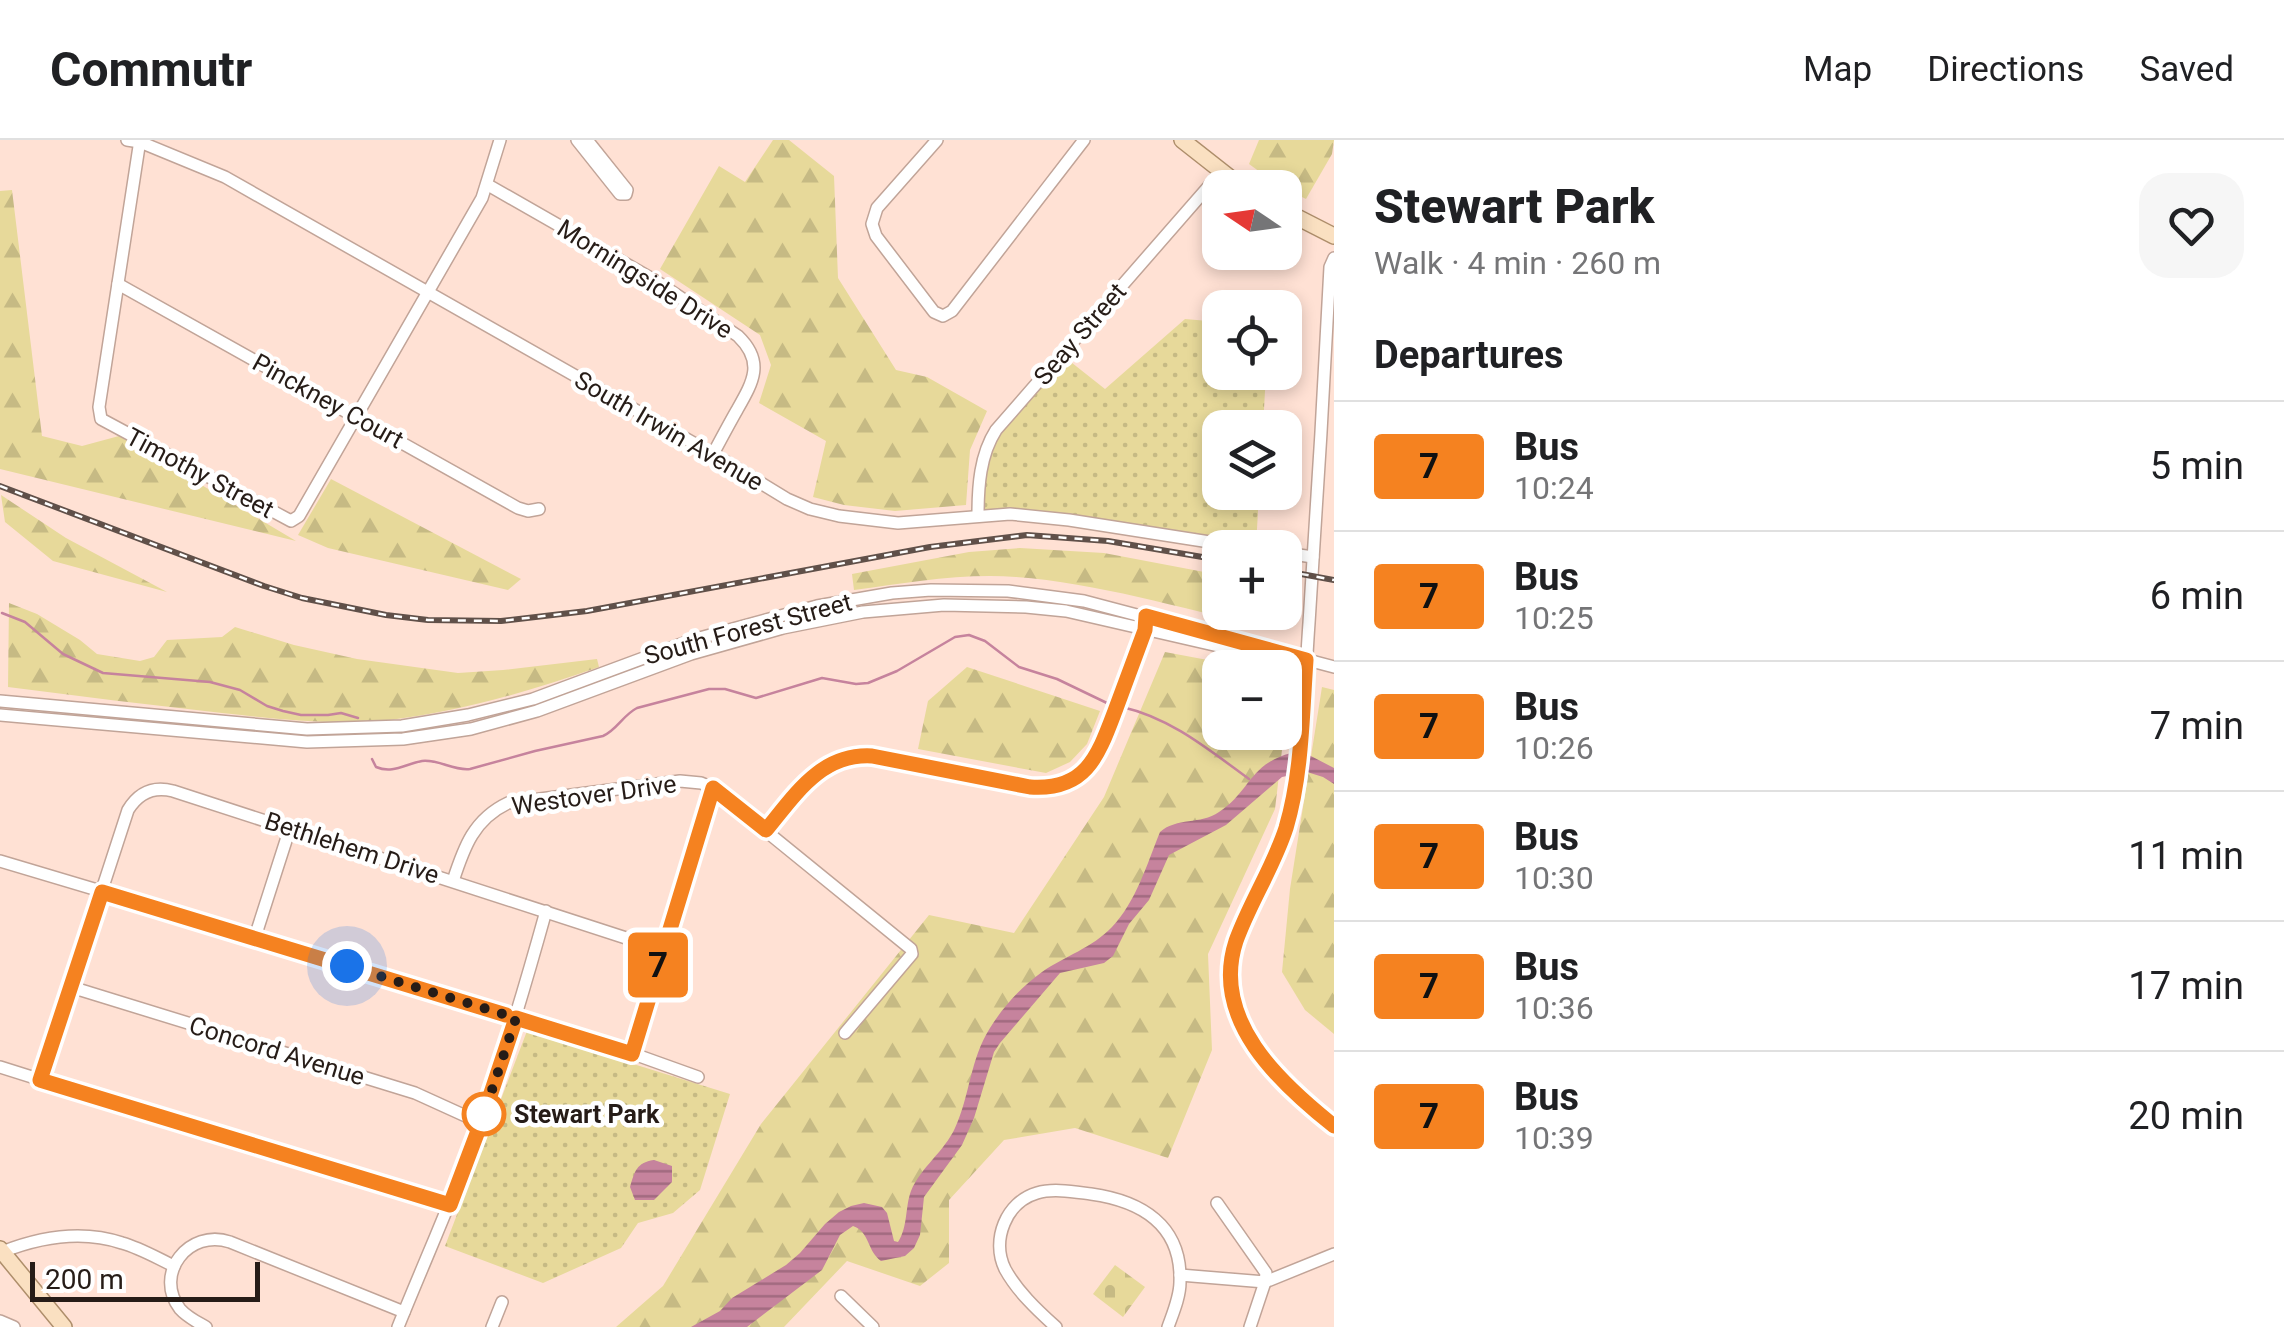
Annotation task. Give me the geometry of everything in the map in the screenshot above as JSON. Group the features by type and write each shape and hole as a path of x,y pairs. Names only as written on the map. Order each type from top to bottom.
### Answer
{"main road":[{"path":"1182,140 1221,170"},
{"path":"1302,220 1334,236"},
{"path":"1,1250 64,1327"}],"street":[{"path":"356,417 488,185 500,140"},
{"path":"577,140 620,194 626,194 627,190 587,140"},
{"path":"937,140 877,208 872,224 876,236 934,312 943,316 952,312 1084,140"},
{"path":"118,284 136,141"},
{"name":"South Irwin Avenue","path":"136,141 224,177 712,454 786,500 839,516 898,522 1010,514 1202,541"},
{"name":"Morningside Drive","path":"488,185 656,280 746,344 754,361 753,380 712,454"},
{"name":"Seay Street","path":"978,515 982,466 988,442 996,430 1202,194"},
{"path":"1334,258 1330,267 1330,365 1295,795 1278,851 1236,942 1232,960 1232,985 1242,1024 1264,1061 1290,1090 1334,1126"},
{"name":"Pinckney Court","path":"118,284 518,508 538,509"},
{"name":"Timothy Street","path":"118,284 99,407 101,419 287,520 299,516 356,417"},
{"path":"1302,555 1313,557"},
{"name":"South Forest Street","path":"0,701 276,727 370,728 435,721 501,708 692,640 816,606 931,590 1008,591 1084,601 1266,658 1306,660"},
{"name":"South Forest Street","path":"0,714 274,740 371,742 504,721 717,646 863,612 944,605 1026,606 1145,623"},
{"path":"766,830 813,776 850,756 872,756 1030,787 1060,785 1078,776 1102,745 1145,623"},
{"path":"1306,660 1334,667"},
{"name":"Westover Drive","path":"452,881 470,835 485,818 508,804 680,781 713,788 910,949 912,954 845,1033"},
{"path":"632,1054 713,788"},
{"name":"Bethlehem Drive","path":"102,892 128,810 147,791 164,789 663,950"},
{"path":"255,936 290,828"},
{"path":"0,861 255,936 698,1078"},
{"path":"40,1080 102,892"},
{"path":"398,1327 481,1123 546,911"},
{"name":"Concord Avenue","path":"71,987 415,1093 481,1123"},
{"path":"0,1067 450,1205"},
{"path":"1056,1327 1014,1283 1000,1252 1000,1233 1015,1207 1032,1194 1050,1191 1117,1199 1156,1219 1169,1235 1180,1274 1168,1327"},
{"path":"1217,1203 1264,1268 1266,1282 1250,1327"},
{"path":"1,1250 42,1240 91,1237 119,1242 174,1266"},
{"path":"206,1327 185,1314 174,1300 171,1282 174,1266 184,1251 214,1238 404,1312"},
{"path":"1180,1274 1266,1282 1334,1254"},
{"path":"841,1296 873,1327"},
{"path":"492,1327 502,1302"},
{"path":"0,1322 14,1327"}],"green space":[{"path":"773,140 789,140 834,176 838,278 896,370 927,377 987,411 970,450 966,505 895,511 813,497 826,441 759,403 771,365 760,335 660,269 719,166 745,182"},
{"path":"1259,140 1334,140 1332,154 1306,199 1302,197 1302,170 1257,170 1249,164"},
{"path":"12,190 42,436 82,446 119,436 296,541 0,469 0,191"},
{"path":"1185,319 1202,320 1202,390 1265,390 1264,410 1202,410 1202,510 1258,510 1257,530 1202,530 1202,539 1069,520 978,515 986,449 1062,355 1105,389"},
{"path":"331,479 521,579 508,590 328,548 298,535"},
{"path":"1,495 66,538 167,592 53,561 5,522"},
{"path":"1020,548 1104,553 1202,572 1202,612 1108,590 1016,577 955,578 854,590 852,574 969,552"},
{"path":"9,603 37,614 97,654 140,661 154,657 167,640 222,637 235,627 357,659 458,673 597,659 599,667 496,699 390,720 327,722 243,715 8,687"},
{"path":"1165,652 1202,659 1202,750 1282,750 1275,809 1208,954 1212,1050 1168,1158 1075,1128 1004,1140 949,1200 949,1263 920,1286 847,1261 784,1327 616,1327 663,1286 761,1124 929,915 1014,933 1104,797"},
{"path":"967,667 1100,711 1087,744 1070,762 1046,773 918,749 928,701"},
{"path":"1322,687 1334,690 1334,1034 1305,1010 1282,972 1290,889"},
{"name":"Stewart Park","path":"527,1031 730,1094 700,1190 673,1213 638,1223 621,1248 543,1283 445,1246"},
{"path":"1115,1265 1145,1287 1123,1317 1093,1294"}],"shaded area":[{"path":"1291,753 1307,754 1334,768 1334,784 1307,772 1282,777 1226,825 1169,855 1149,900 1129,924 1113,956 1104,963 1060,973 1000,1043 962,1145 924,1197 920,1235 914,1248 905,1256 881,1261 863,1233 853,1226 840,1235 822,1270 747,1327 691,1327 786,1265 825,1224 851,1206 864,1203 882,1207 894,1241 898,1242 911,1191 955,1128 983,1040 1007,1005 1042,972 1096,941 1112,927 1134,894 1160,832 1174,824 1219,812 1266,764"},
{"path":"654,1160 672,1166 672,1182 654,1200 635,1200 630,1187 635,1172 643,1163"}],"waterway":[{"path":"2,613 25,622 63,654 103,673 210,682 240,690 283,711 301,715 341,713 358,718"},
{"path":"372,759 382,769 428,761 470,769 603,736 637,708 709,689 725,689 756,698 822,678 868,683 955,637 969,635 985,641 1019,667 1057,679 1109,704"},
{"path":"1122,707 1173,727 1249,779"}],"railway":[{"path":"0,486 302,598 428,620 501,621 587,611 930,547 1027,535 1108,541 1202,557"},
{"path":"1302,574 1334,580"}],"bus line":[{"name":"7","path":"506,1015 102,892 40,1080 450,1205 516,1018 632,1054 713,788 766,830 813,776 850,756 872,756 1037,788 1069,781 1086,770 1098,754 1145,630 1146,616 1306,660 1295,795 1278,851 1236,942 1232,985 1242,1024 1254,1048 1290,1090 1334,1126"}],"place":[{"name":"Stewart Park","path":"484,1114"}],"route":[{"path":"347,966 516,1018 481,1123 484,1114"}]}
